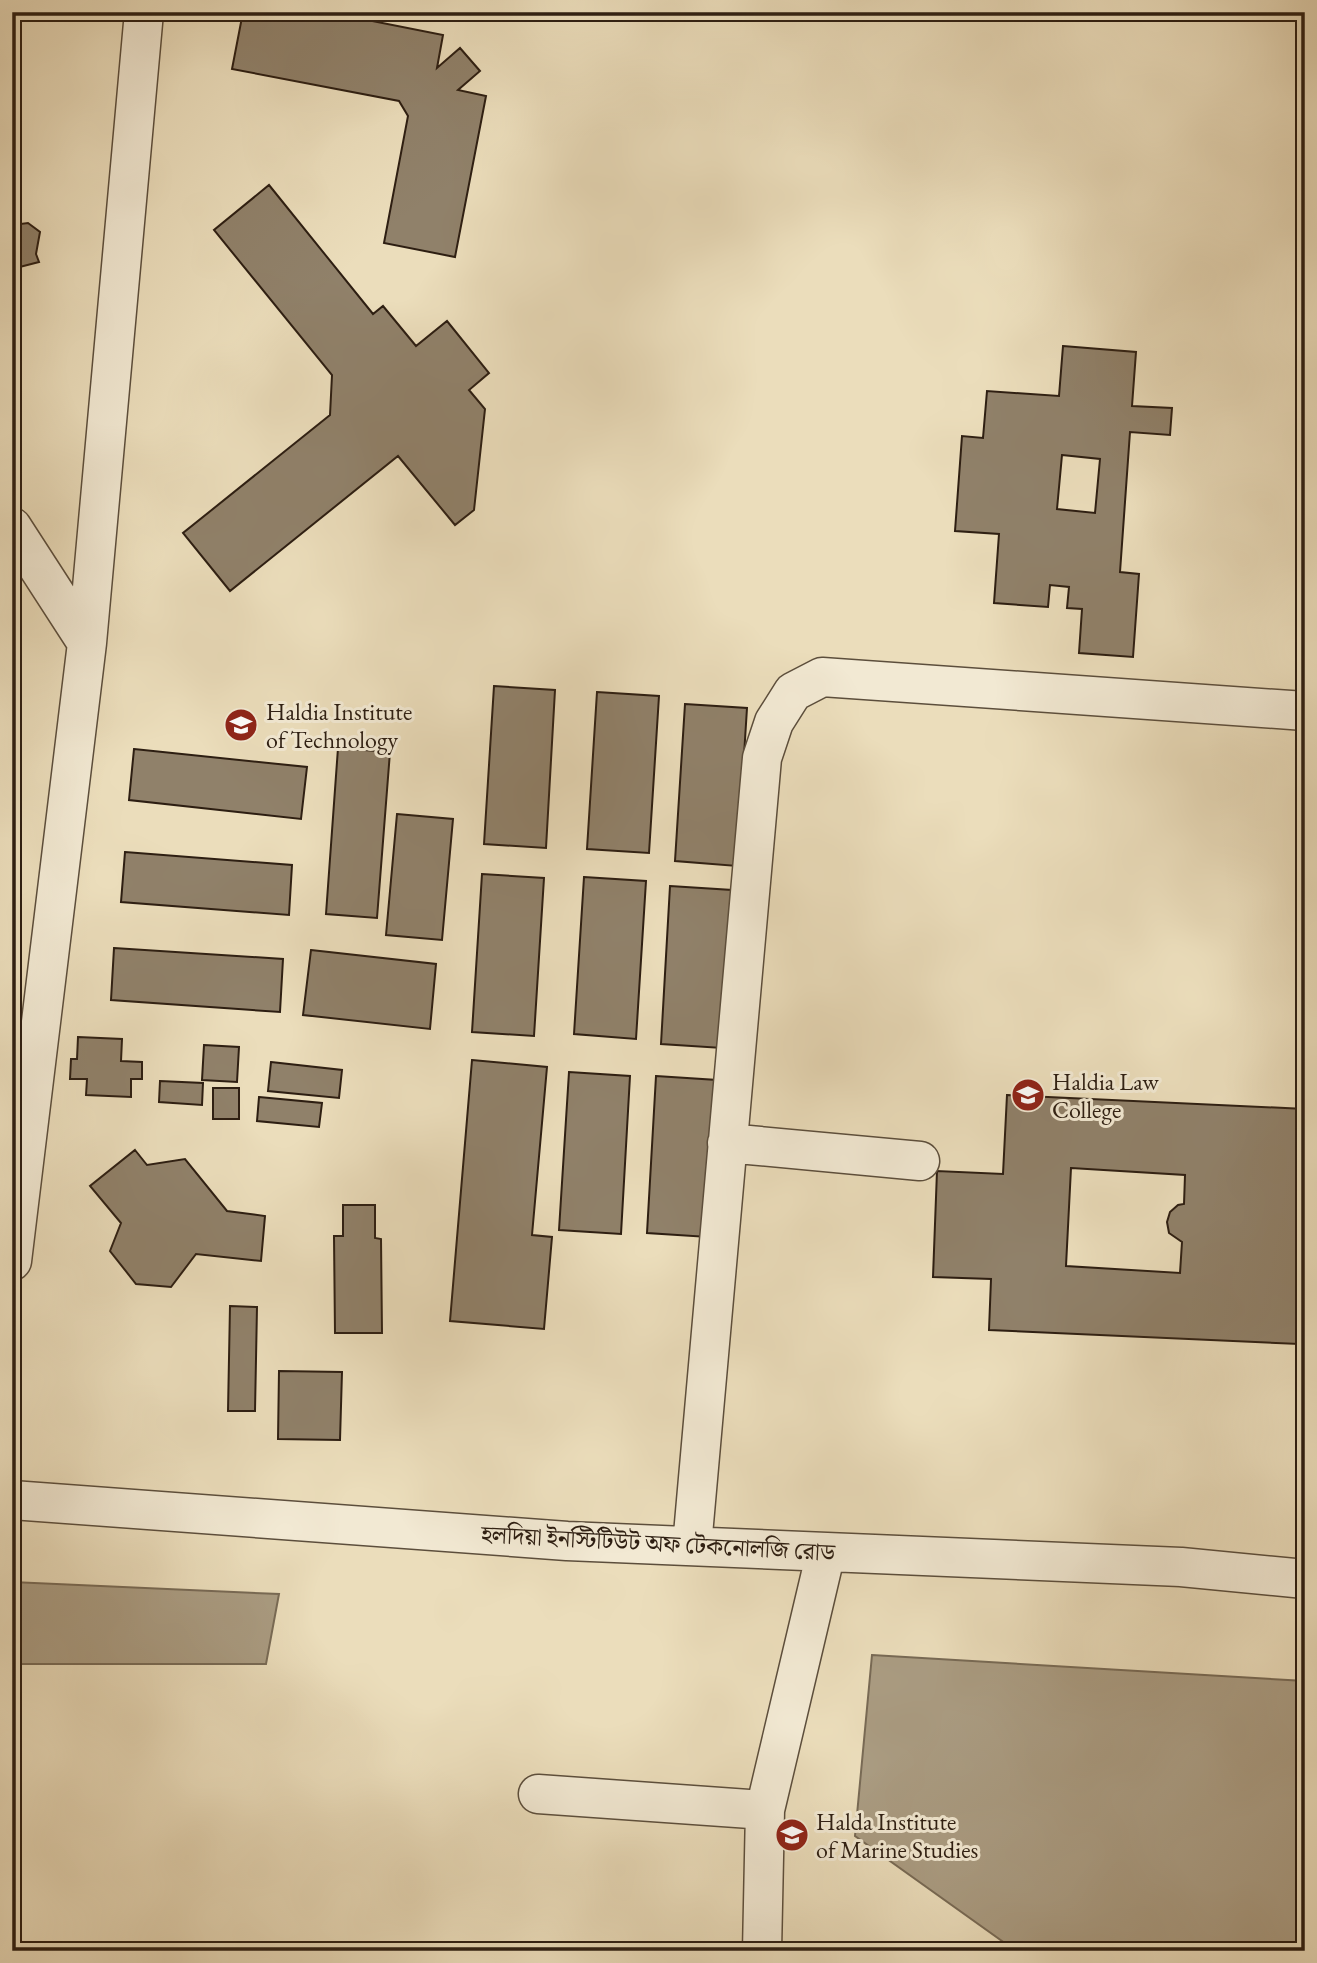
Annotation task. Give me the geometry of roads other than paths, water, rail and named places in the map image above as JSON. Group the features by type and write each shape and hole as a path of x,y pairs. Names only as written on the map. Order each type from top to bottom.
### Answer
{"street":[{"path":"12,1261 87,643 144,12"},
{"path":"12,527 87,643"},
{"path":"692,1546 762,758 774,722 793,692 822,677 1305,711"},
{"path":"727,1143 920,1161"},
{"name":"হলদিয়া ইনস্টিটিউট অফ টেকনোলজি রোড","path":"12,1500 567,1541 1181,1567 1305,1579"},
{"path":"762,1951 765,1810 826,1552"},
{"path":"538,1794 765,1810"}],"place":[{"name":"Haldia Institute of Technology","path":"241,725"},
{"name":"Haldia Law College","path":"1028,1095"},
{"name":"Halda Institute of Marine Studies","path":"792,1835"}]}
